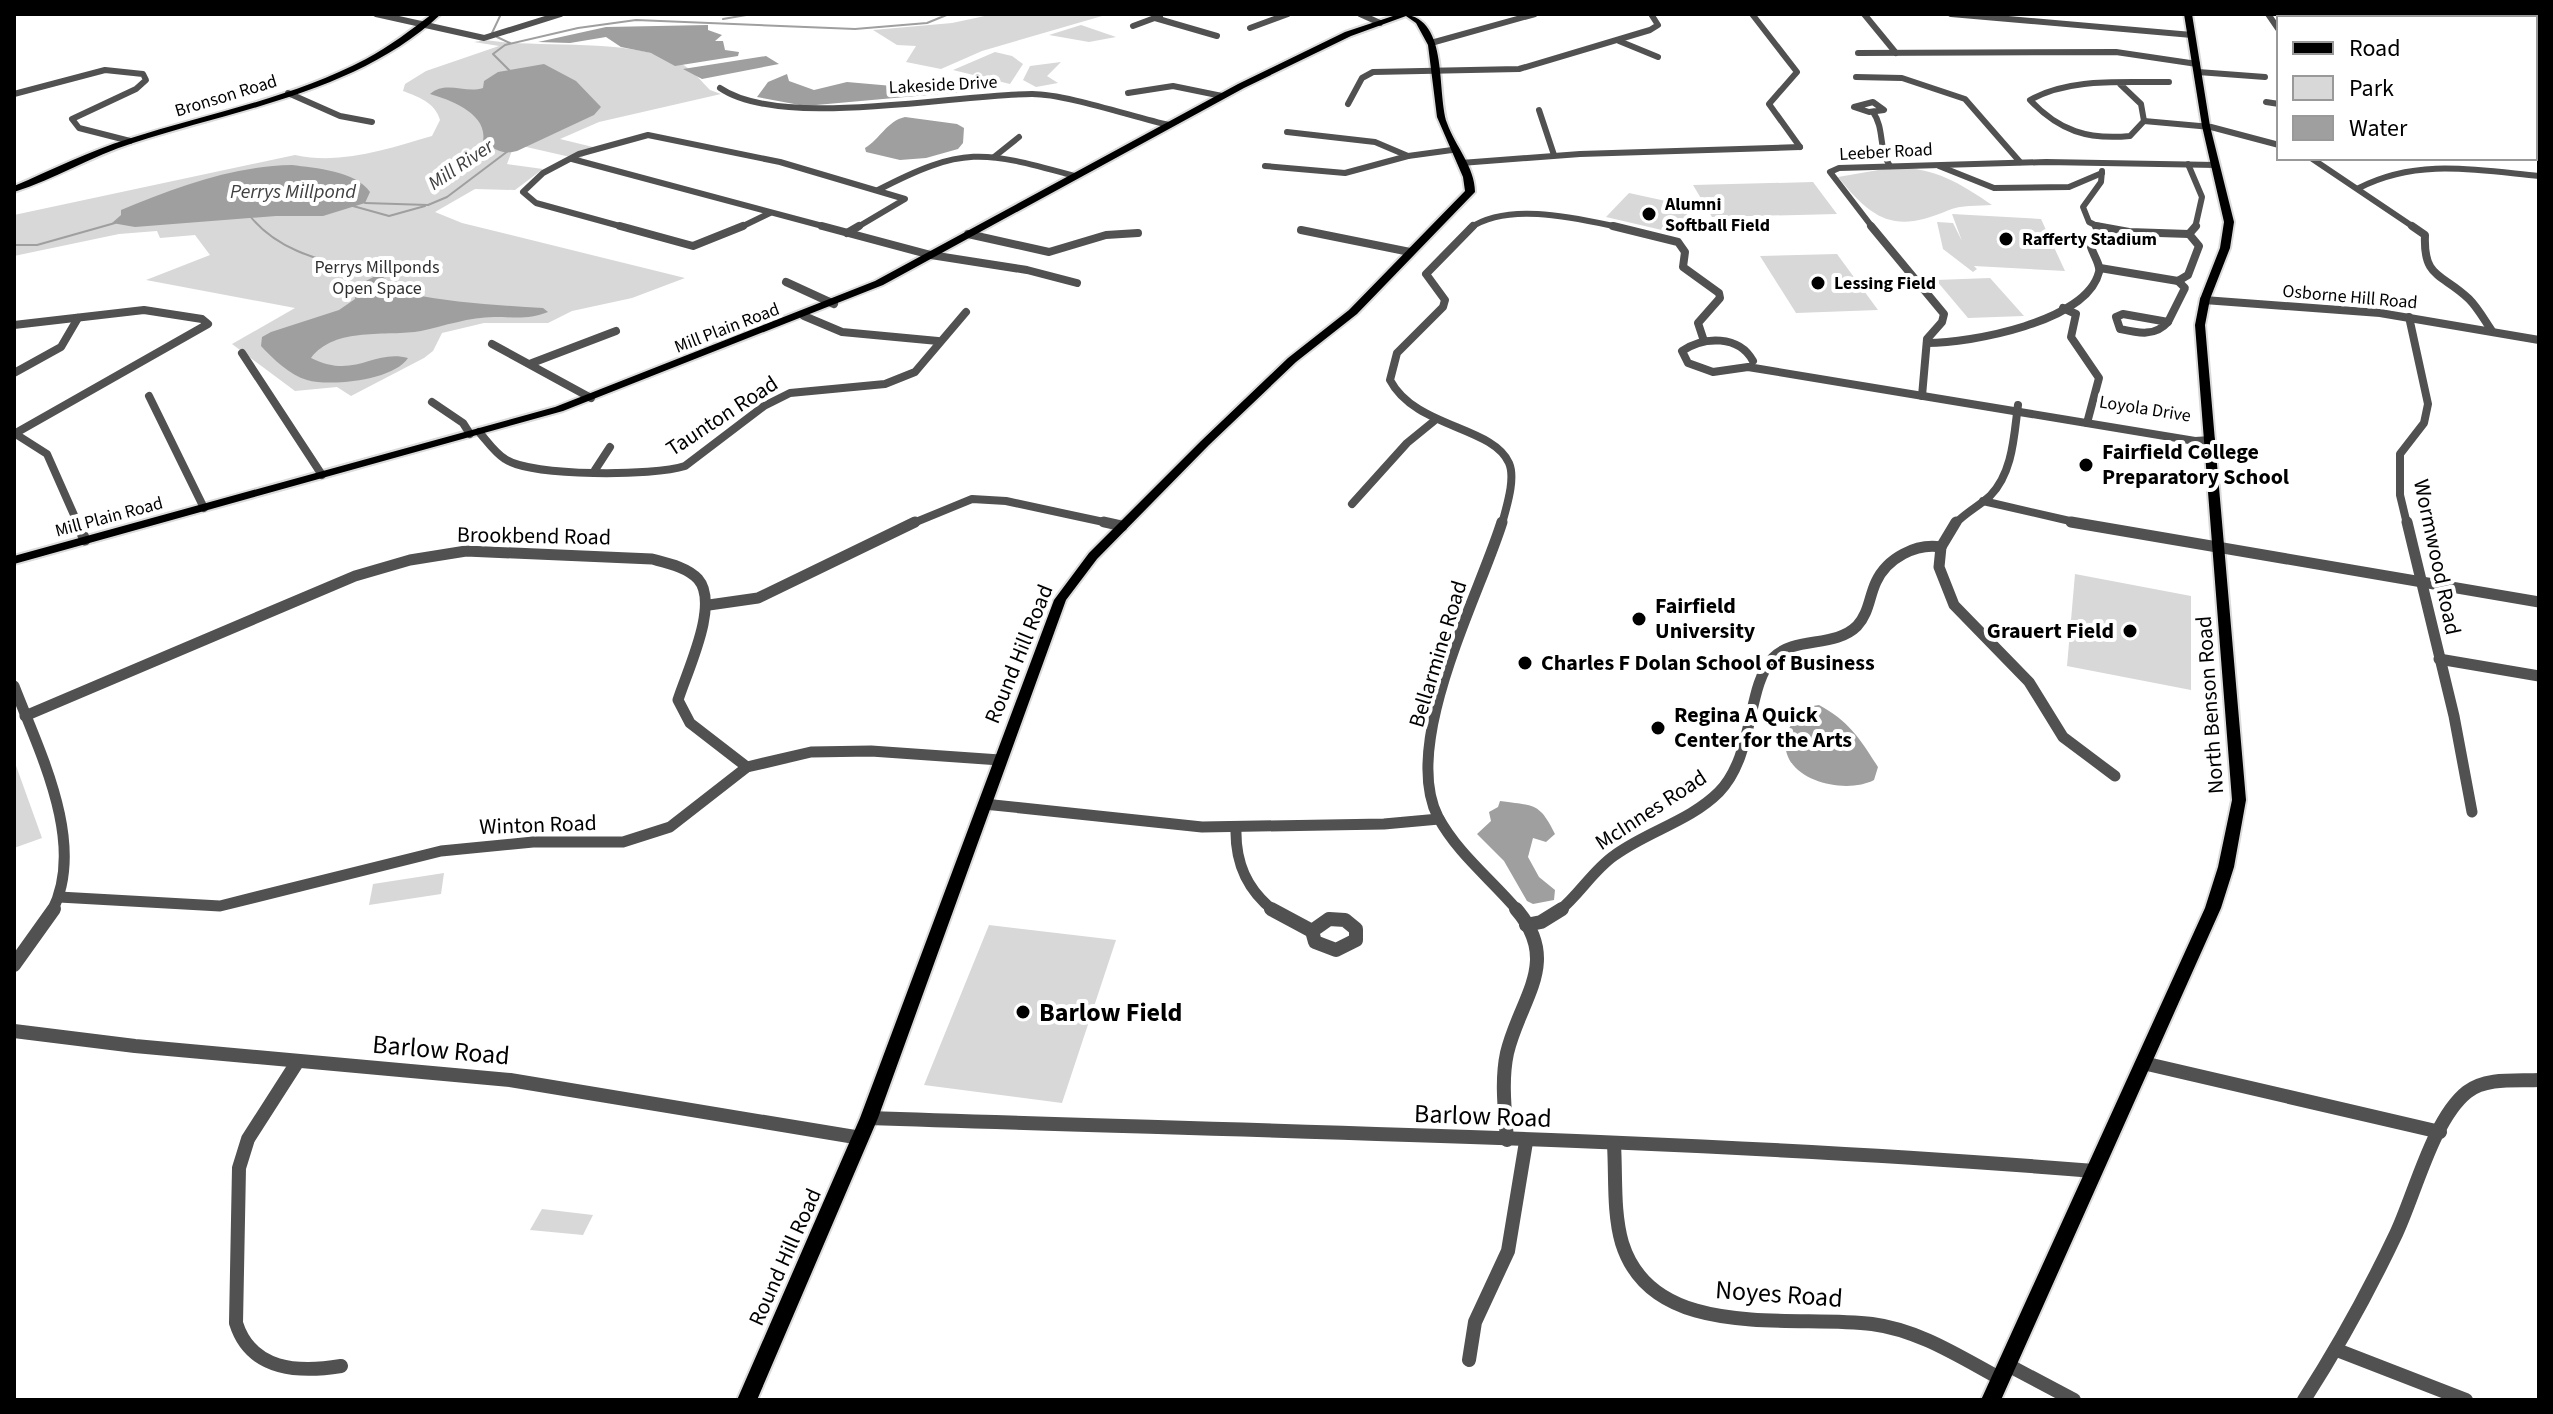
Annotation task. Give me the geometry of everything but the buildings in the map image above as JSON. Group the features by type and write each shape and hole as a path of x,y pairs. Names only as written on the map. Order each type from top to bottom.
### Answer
{"main road":[{"name":"Bronson Road","path":"14,189 130,141 288,93 352,69 427,24 437,14"},
{"name":"Mill Plain Road","path":"14,560 591,398 804,316 931,255 1222,96 1338,39 1407,14"},
{"path":"1407,14 1413,17 1431,43"},
{"name":"North Benson Road","path":"1991,1400 2213,908 2226,867 2239,800 2200,325 2204,300 2229,231 2206,126 2188,14"},
{"name":"Round Hill Road","path":"747,1400 869,1118 1060,600 1093,556 1122,526 1270,380 1353,312 1470,192 1471,179 1452,150 1438,105 1435,52 1431,43"},
{"path":"14,196 41,179"}],"street":[{"path":"376,14 484,38 561,14"},
{"path":"1133,26 1164,14"},
{"path":"1250,28 1288,14"},
{"path":"1360,14 1380,23"},
{"path":"1431,43 1535,14"},
{"path":"1348,104 1362,78 1369,74 1392,69 1519,69 1657,27 1651,14"},
{"path":"1461,163 1554,155 1800,147 1769,104 1797,72 1752,14"},
{"path":"1864,14 1896,53"},
{"path":"1951,14 2192,35"},
{"path":"2374,14 2390,16"},
{"path":"1155,18 1217,36"},
{"path":"1618,41 1658,57"},
{"path":"1858,53 2116,52 2265,77"},
{"path":"14,94 105,70 143,74 146,80 136,89 72,119 79,128 130,141"},
{"path":"1856,77 1902,78 1965,99 1973,104 2020,162"},
{"path":"2120,84 2141,104 2144,121 2139,130 2130,136 2079,135 2049,122 2030,100 2055,90 2120,84 2169,82"},
{"path":"1128,93 1173,86 1222,96"},
{"name":"Lakeside Drive","path":"720,88 733,97 762,104 809,108 1036,94 1169,125"},
{"path":"288,93 339,115 372,122"},
{"path":"2266,102 2277,104"},
{"path":"1539,110 1554,155"},
{"path":"1873,112 1881,124 1879,149 1890,166"},
{"path":"2144,121 2206,126 2277,144"},
{"path":"1287,132 1375,142 1408,156"},
{"path":"770,213 707,243 693,246 536,203 525,197 524,189 528,183 612,140 660,135 878,190 905,201 847,233"},
{"path":"994,157 1019,137"},
{"path":"1265,166 1345,173 1408,156 1452,150"},
{"path":"878,190 936,161 962,156 994,157 1075,176"},
{"path":"572,159 931,255 1027,270 1077,283"},
{"path":"2314,160 2425,235 2428,245 2424,258 2429,269 2470,300 2492,331"},
{"path":"2447,160 2456,169"},
{"name":"Leeber Road","path":"1922,392 1927,343 1944,319 1940,308 1891,253 1830,174 1839,168 2020,162 2216,165"},
{"path":"2100,268 2178,281 2187,278 2199,246 2189,234 2099,227 2087,220 2083,207 2101,182 2104,162"},
{"path":"2188,164 2202,197 2196,227 2189,234"},
{"path":"1936,165 1994,188 2069,187 2102,173"},
{"path":"2359,188 2393,170 2456,169 2539,176"},
{"name":"Bellarmine Road","path":"1507,1140 1503,1094 1507,1053 1540,961 1539,951 1513,903 1453,845 1439,819 1429,787 1432,732 1460,636 1501,526 1511,470 1508,458 1495,444 1434,421 1400,397 1390,381 1392,363 1434,318 1445,300 1426,274 1430,267 1479,222 1510,215 1548,217 1678,242 1685,252 1683,267 1719,293 1720,298 1698,323 1704,341"},
{"path":"2099,227 2090,236 2088,247 2100,268"},
{"path":"1301,230 1410,252"},
{"path":"968,234 1049,252 1099,237 1138,233"},
{"path":"1927,343 1949,345 1994,337 2063,308 2095,281 2100,268"},
{"path":"2170,322 2123,314 2116,317 2117,327 2131,332 2161,332 2170,322 2185,288 2178,281"},
{"path":"786,282 834,304"},
{"name":"Osborne Hill Road","path":"2204,300 2409,317 2539,340"},
{"path":"2063,308 2076,314 2071,337 2099,378 2088,420"},
{"path":"14,325 150,310 202,319 208,326 14,434 47,454 85,540"},
{"name":"Taunton Road","path":"432,402 515,465 658,473 677,470 780,396 805,389 894,381 920,367 938,341 966,312"},
{"path":"804,316 842,332 938,341"},
{"name":"Wormwood Road","path":"2409,317 2428,404 2424,423 2402,448 2398,471 2400,495 2423,583 2472,812"},
{"path":"14,373 61,347 78,318"},
{"path":"532,363 616,331"},
{"name":"Loyola Drive","path":"1751,364 1751,355 1737,346 1704,341 1687,347 1682,357 1686,362 1716,373 1751,364 2088,420 2195,441 2211,440"},
{"path":"492,344 532,363 591,398"},
{"path":"242,353 322,475"},
{"path":"149,396 204,508"},
{"path":"2018,408 2007,467 1994,491 1956,520 1941,547 1942,575 1952,601 2037,692 2057,731 2078,753 2115,776"},
{"path":"1352,504 1407,443 1434,421"},
{"path":"595,470 610,447"},
{"path":"747,767 690,723 678,700 709,605 758,598 930,515 972,499 1006,501 1122,526"},
{"path":"1983,501 2038,516 2539,602"},
{"name":"McInnes Road","path":"1526,925 1550,919 1563,910 1598,869 1621,850 1715,795 1738,764 1773,658 1786,649 1852,631 1862,619 1878,573 1885,565 1925,544 1941,547"},
{"name":"Brookbend Road","path":"25,716 355,576 381,566 440,554 523,551 652,559 678,566 699,580 709,605"},
{"path":"2439,659 2539,676"},
{"path":"14,686 65,834 67,867 59,897 14,965"},
{"name":"Winton Road","path":"59,897 220,906 441,851 533,842 623,842 670,827 747,767 790,756 837,750 1000,760"},
{"path":"984,804 1167,825 1236,828 1439,819"},
{"path":"1236,828 1233,850 1247,883 1274,909 1296,925 1312,931"},
{"name":"Barlow Road","path":"14,1031 510,1080 861,1138"},
{"path":"298,1061 248,1139 239,1168 236,1323 244,1345 263,1360 296,1372 341,1366"},
{"path":"2143,1063 2440,1132"},
{"path":"2304,1400 2337,1350 2396,1234 2440,1132 2468,1091 2484,1085 2539,1080"},
{"name":"Barlow Road","path":"869,1118 1507,1140 1972,1161 2094,1171"},
{"path":"1469,1360 1475,1322 1508,1251 1526,1142"},
{"name":"Noyes Road","path":"1614,1145 1622,1245 1639,1274 1662,1296 1696,1312 1737,1319 1870,1323 1900,1329 2074,1400"},
{"path":"2337,1350 2466,1400"}],"green space":[{"path":"994,14 1109,14 982,51 941,69 906,62 916,46 897,45 873,30 952,23"},
{"path":"1081,25 1116,37 1089,42 1049,35"},
{"name":"Perrys Millponds Open Space","path":"485,40 610,47 658,55 685,66 710,90 721,94 599,122 560,139 597,148 579,159 522,146 513,148 507,164 543,169 515,190 475,189 435,212 462,223 685,278 632,298 572,311 548,323 484,323 442,333 433,351 424,358 351,396 337,387 295,391 232,344 295,308 146,280 210,255 195,235 160,238 157,231 119,234 14,256 14,215 295,155 347,157 432,136 440,120 438,114 425,101 403,91 405,84 426,71 499,46 474,42"},
{"path":"995,52 1012,56 1023,64 1010,84 953,70"},
{"path":"1061,62 1047,76 1058,83 1036,87 1023,80 1030,66"},
{"path":"1890,168 1919,170 1944,177 1992,205 1959,207 1930,217 1900,222 1875,213 1838,177"},
{"path":"1813,182 1837,214 1712,217 1693,185"},
{"name":"Alumni Softball Field","path":"1629,193 1675,203 1692,219 1679,234 1606,217"},
{"name":"Rafferty Stadium","path":"1952,214 2041,219 2065,271 1974,266 1977,269 1973,272 1943,249 1937,222 1953,223 1962,241"},
{"name":"Lessing Field","path":"1837,254 1878,310 1796,313 1760,256"},
{"path":"1990,278 2024,316 1968,318 1936,280"},
{"name":"Grauert Field","path":"2075,574 2191,596 2191,690 2067,666"},
{"path":"14,760 42,838 14,848"},
{"path":"444,873 441,894 369,905 373,884"},
{"name":"Barlow Field","path":"989,925 1116,940 1062,1103 924,1085"},
{"path":"542,1209 593,1215 583,1235 530,1230"}],"water":[{"path":"708,25 708,30 722,35 715,41 723,41 725,50 739,52 738,56 675,66 651,53 621,47 606,37 570,43 538,42 606,27"},
{"path":"766,56 779,64 702,79 683,69"},
{"path":"544,64 576,81 601,107 594,115 517,151 503,152 491,147 483,141 483,131 474,116 457,104 430,94 442,88 483,88 484,81 498,72"},
{"path":"787,74 789,81 814,90 847,82 961,92 805,106 757,97 768,82"},
{"path":"905,117 957,124 964,128 963,143 958,149 926,158 900,160 866,152 865,148 888,126"},
{"name":"Perrys Millpond","path":"292,165 345,175 364,185 370,192 365,203 323,216 276,216 135,227 112,223 121,215 121,210 184,186 248,169"},
{"path":"377,275 407,293 543,308 548,312 527,317 476,318 421,331 362,335 334,341 311,358 340,366 384,357 408,358 390,372 346,382 318,382 301,378 282,366 261,346 262,337 271,332 339,310 355,299 355,287"},
{"path":"1819,705 1846,724 1859,739 1878,767 1874,780 1846,786 1830,784 1814,780 1791,762 1786,749 1788,730 1806,707"},
{"path":"1500,801 1535,807 1545,816 1555,834 1546,842 1533,838 1528,857 1539,877 1555,890 1554,900 1533,904 1527,901 1504,861 1477,834 1491,821 1489,812 1498,807"}],"waterway":[{"path":"492,33 501,14"},
{"path":"723,19 752,14"},
{"name":"Mill River","path":"511,72 493,54 505,45 578,28 636,20 855,29 927,23 949,14"},
{"path":"497,37 510,43"},
{"name":"Mill River","path":"365,203 428,205 447,197 508,151"},
{"path":"353,206 389,216 425,206"},
{"path":"250,216 276,240 292,248 377,275"},
{"name":"Mill River","path":"14,245 37,245 115,223"}],"place":[{"name":"Alumni Softball Field","path":"1649,214"},
{"name":"Rafferty Stadium","path":"2006,239"},
{"name":"Lessing Field","path":"1818,283"},
{"name":"Fairfield College Preparatory School","path":"2086,465"},
{"name":"Fairfield University","path":"1639,619"},
{"name":"Grauert Field","path":"2130,631"},
{"name":"Charles F Dolan School of Business","path":"1525,663"},
{"name":"Regina A Quick Center for the Arts","path":"1658,728"},
{"name":"Barlow Field","path":"1023,1012"}]}
